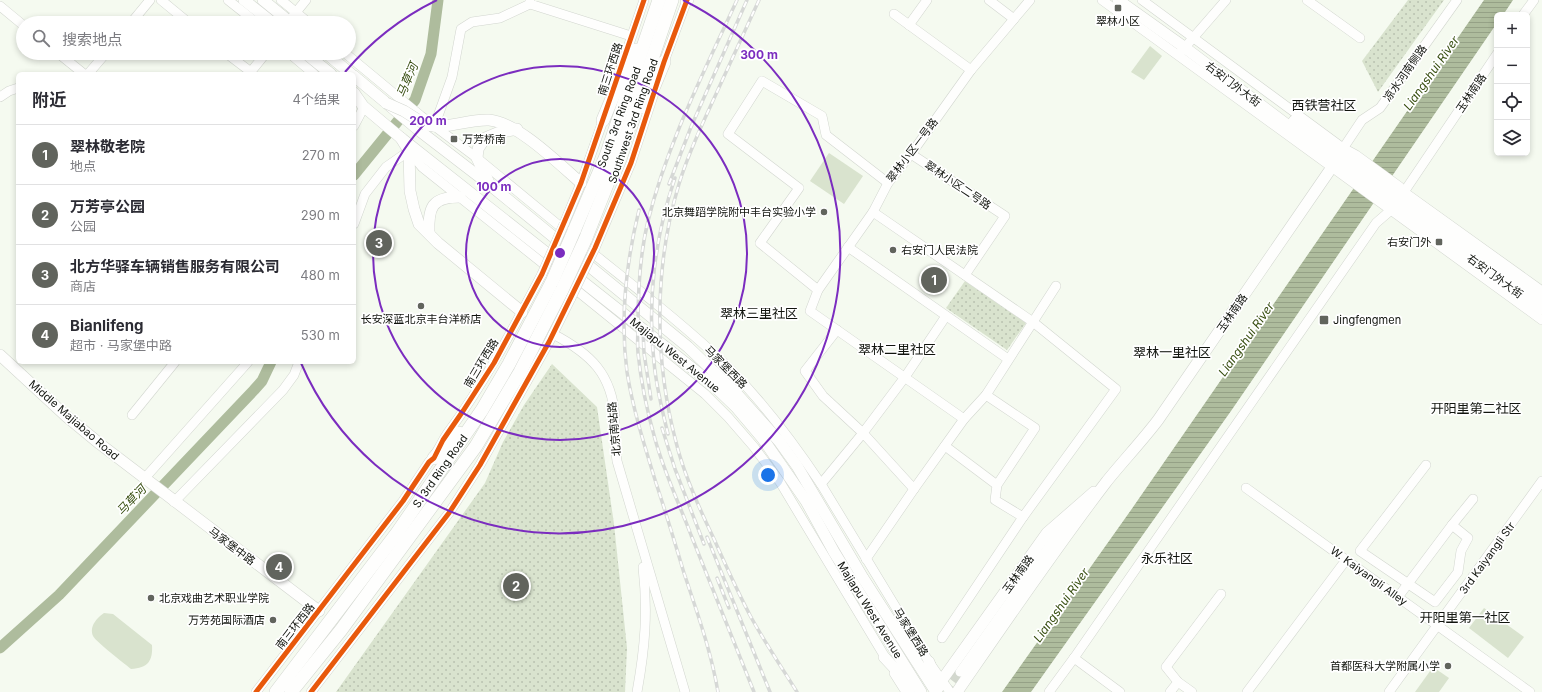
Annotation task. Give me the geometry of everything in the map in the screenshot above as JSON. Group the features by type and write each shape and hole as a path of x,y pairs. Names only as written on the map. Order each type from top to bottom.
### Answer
{"highway":[{"name":"South 3rd Ring Road","path":"569,227 606,156 658,0"},
{"path":"604,120 619,82 644,34 658,0"},
{"name":"South 3rd Ring Road","path":"590,244 672,0"},
{"path":"625,139 639,109 654,86 664,62"},
{"name":"S. 3rd Ring Road","path":"276,692 397,533 482,410 509,364 569,227"},
{"name":"S. 3rd Ring Road","path":"292,692 355,612 476,446 567,294 590,244"},
{"path":"434,458 482,410"}],"main road":[{"path":"244,0 264,16"},
{"path":"263,0 283,16"},
{"name":"右安门外大街","path":"1118,0 1186,46 1395,198 1542,309"},
{"name":"右安门外大街","path":"1129,0 1160,22 1186,46"},
{"path":"314,60 329,72"},
{"path":"334,60 349,72"},
{"name":"Majiapu West Avenue","path":"356,78 386,103 404,111 425,125 490,185 688,347 736,393 779,441 796,466 863,578 936,692"},
{"name":"Majiapu West Avenue","path":"360,106 378,118 406,145 711,382 736,407 763,439 806,501 834,552 921,692"},
{"path":"425,125 489,120 502,123 516,129 581,183"},
{"path":"490,185 478,158 478,149 485,138 497,133 516,129"},
{"path":"406,145 410,191 419,224 430,233 438,244 522,312"},
{"name":"玉林南路","path":"957,692 1026,593 1108,480 1140,444 1158,420 1337,157"},
{"path":"430,233 429,215 436,202 446,197 460,197"},
{"path":"1395,198 1542,299"},
{"name":"Middle Majiabao Road","path":"0,355 85,432 170,498"},
{"name":"玉林南路","path":"942,680 1047,533 1108,480"},
{"name":"马家堡中路","path":"170,498 319,611"},
{"path":"884,657 917,692"},
{"path":"929,662 940,692"}],"street":[{"path":"137,16 150,0"},
{"path":"161,0 180,16"},
{"path":"228,0 248,16"},
{"path":"281,0 301,16"},
{"path":"294,16 306,0"},
{"name":"南三环西路","path":"569,227 581,183 604,120 644,0"},
{"path":"909,25 927,0"},
{"path":"989,0 1014,19"},
{"name":"翠林小区一号路","path":"837,330 810,311 818,290 873,212 888,183 911,154 971,70 1030,0"},
{"path":"1102,0 1186,46 1395,198 1542,291"},
{"path":"1186,46 1226,0"},
{"path":"1308,0 1360,38"},
{"name":"凉水河南侧路","path":"1337,157 1362,120 1380,108 1457,0"},
{"path":"1525,12 1534,0"},
{"name":"Southwest 3rd Ring Road","path":"590,244 631,164 664,62 687,1"},
{"path":"1143,1 1186,46"},
{"path":"1143,1 1160,22"},
{"path":"425,125 452,77 461,29 472,22 500,18 530,2 631,36"},
{"path":"0,6 16,19"},
{"path":"894,14 971,70"},
{"name":"玉林南路","path":"1049,692 1376,223 1494,58"},
{"path":"67,60 82,72"},
{"path":"90,72 100,60"},
{"path":"234,60 249,72"},
{"path":"251,72 260,60"},
{"path":"297,60 312,72"},
{"name":"马家堡西路","path":"353,60 396,96 425,125 478,158 686,330 727,366 779,424 802,455 929,662 950,692"},
{"path":"818,290 760,243 799,188 728,134 762,81 822,116 826,136 888,183"},
{"path":"0,97 16,89"},
{"path":"356,119 360,106"},
{"path":"356,219 365,194 386,167 406,145 422,167 679,373 728,417 754,447 780,482 906,692"},
{"name":"翠林小区二号路","path":"911,154 1005,216 965,275"},
{"path":"1395,198 1542,320"},
{"path":"873,212 1033,322 1116,389 1023,517 942,638"},
{"path":"848,247 1008,359"},
{"name":"南三环西路","path":"256,692 403,501 429,462 434,458 443,440 464,411 494,363 522,312 547,278"},
{"path":"866,559 964,419 986,395 1056,286"},
{"path":"311,692 449,513 480,465 553,334 567,294"},
{"path":"821,484 863,433 905,377 946,316"},
{"path":"914,489 863,433 823,396 805,371 837,330 964,419"},
{"name":"北京南站路","path":"553,334 573,344 587,355 601,371 610,390 613,404 617,461 685,692"},
{"path":"132,415 173,364"},
{"path":"147,481 246,364"},
{"path":"170,498 283,390 294,375 298,364"},
{"path":"986,395 1035,428 996,485 995,500 1023,517"},
{"path":"945,446 996,485"},
{"path":"1426,465 1360,551 1434,602 1458,572 1461,551 1468,538 1452,526"},
{"name":"玉林南路","path":"960,672 1057,535 1108,480"},
{"name":"3rd Kaiyangli Str","path":"1389,692 1542,481"},
{"name":"W. Kaiyangli Alley","path":"1246,488 1530,692"},
{"path":"1398,597 1473,499"},
{"name":"北京南站路","path":"637,692 643,658 646,626 642,548"},
{"path":"1247,692 1346,560"},
{"path":"1192,692 1178,682 1166,667 1220,594"},
{"path":"1074,658 1120,692"},
{"path":"1170,692 1178,682"}],"shaded area":[{"path":"1408,0 1444,0 1378,92 1362,61"},
{"path":"1484,0 1513,0 1505,12 1494,12 1494,27 1231,411 1031,692 1002,692 1131,510"},
{"path":"1150,46 1162,56 1144,80 1131,72"},
{"path":"829,153 863,176 844,204 810,181"},
{"path":"965,281 1026,323 1007,350 946,308"},
{"path":"552,364 597,407 614,524 627,648 625,692 336,692 485,483 503,442 524,405"},
{"path":"1484,608 1524,637 1508,658 1469,628"},
{"path":"104,613 113,614 152,645 152,655 148,663 142,667 131,669 95,639 92,632 93,626 96,620"},
{"path":"1433,667 1449,678 1439,692 1415,692"}],"waterway":[{"name":"马草河","path":"356,173 415,100 431,54 438,0"},
{"name":"马草河","path":"0,648 59,595 254,390 262,381 270,364"}],"tunnel":[{"path":"945,692 960,672"}],"railway":[{"path":"737,0 687,109 665,164 656,192 645,233 641,259 638,297 638,346 639,364 645,396 652,428 663,463 754,692"},
{"path":"669,184 691,127 747,0"},
{"path":"759,0 698,134 679,184 671,215 661,280 661,346 669,410 679,454 692,491 752,619 797,692"},
{"path":"668,434 655,371 652,339 652,292 654,269 662,223 675,178"},
{"path":"639,210 631,250 624,311 627,372 640,428 712,662 718,692"},
{"path":"643,330 644,353 651,399"},
{"path":"662,428 675,469 704,544"},
{"path":"707,537 770,692"},
{"path":"717,578 729,608"}],"cycle path":[{"path":"256,692 403,501 429,462 434,458 443,440 494,363 542,274 581,183 644,0"},
{"path":"311,692 449,513 480,465 549,342 595,248 631,163 664,62 687,0"}],"place":[{"name":"翠林小区","path":"1118,8"},
{"name":"万芳桥南","path":"454,139"},
{"name":"北京舞蹈学院附中丰台实验小学","path":"824,212"},
{"name":"右安门外","path":"1439,242"},
{"name":"北方华驿车辆销售服务有限公司","path":"379,243"},
{"name":"右安门人民法院","path":"893,250"},
{"name":"翠林敬老院","path":"934,280"},
{"name":"长安深蓝北京丰台洋桥店","path":"421,306"},
{"name":"Jingfengmen","path":"1324,320"},
{"name":"Bianlifeng","path":"279,567"},
{"name":"万芳亭公园","path":"516,586"},
{"name":"北京戏曲艺术职业学院","path":"151,598"},
{"name":"万芳苑国际酒店","path":"273,620"},
{"name":"首都医科大学附属小学","path":"1448,666"}],"district":[{"name":"西铁营社区","path":"1324,105"},
{"name":"翠林三里社区","path":"759,313"},
{"name":"翠林二里社区","path":"897,349"},
{"name":"翠林一里社区","path":"1172,352"},
{"name":"开阳里第二社区","path":"1476,408"},
{"name":"永乐社区","path":"1167,558"},
{"name":"开阳里第一社区","path":"1465,617"}],"water label":[{"name":"Liangshui River","path":"1431,73"},
{"name":"Liangshui River","path":"1246,339"},
{"name":"Liangshui River","path":"1061,605"}]}
